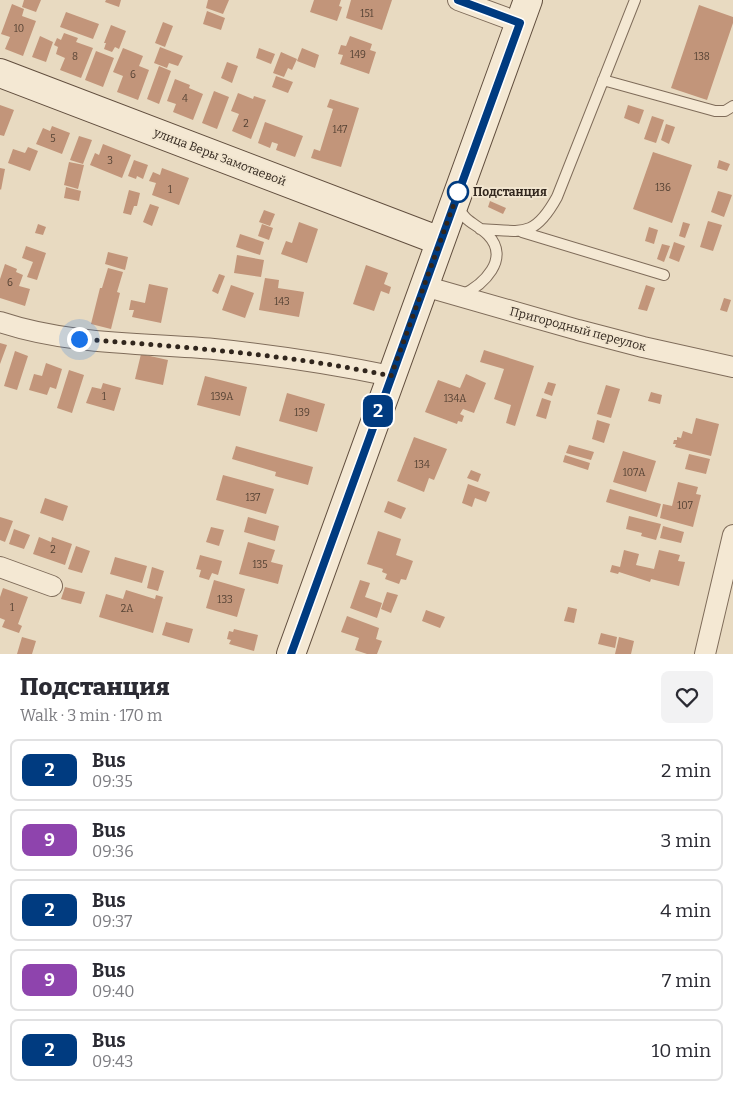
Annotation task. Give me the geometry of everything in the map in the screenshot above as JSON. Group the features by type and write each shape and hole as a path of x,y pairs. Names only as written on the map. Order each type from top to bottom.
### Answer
{"main road":[{"path":"291,654 524,11"},
{"name":"улица Веры Замотаевой","path":"0,73 440,241"}],"street":[{"path":"458,0 524,11"},
{"name":"Пригородный переулок","path":"424,286 578,330 733,367"},
{"path":"0,322 53,336 216,350 344,367 391,376"},
{"path":"705,654 733,535"},
{"path":"0,567 52,586"}],"lane":[{"path":"440,241 445,235 458,227 469,225 479,228 529,230 551,208 635,0"},
{"path":"603,80 715,111 725,111 733,106"},
{"path":"456,197 462,215 493,242 496,255 493,269 482,283 475,289 458,296"},
{"path":"521,231 664,276"}],"building":[{"path":"24,0 41,0 36,12 22,7"},
{"path":"106,0 121,0 119,7 105,2"},
{"path":"208,0 229,0 223,14 206,8"},
{"path":"314,0 341,0 339,6 342,7 337,21 310,12"},
{"path":"351,0 392,0 382,30 346,18"},
{"path":"12,4 24,9 22,16 36,21 23,56 5,49 10,37 1,34"},
{"path":"699,5 733,17 733,23 707,100 671,88"},
{"path":"207,11 225,18 221,30 203,24"},
{"path":"66,12 99,24 93,39 60,27"},
{"path":"163,22 173,26 165,47 155,43"},
{"path":"111,25 126,31 119,49 115,47 112,52 104,49 106,43 104,43"},
{"path":"64,33 78,38 76,42 93,48 81,78 60,70 65,58 56,54 58,47 54,45 57,38 61,40"},
{"path":"40,36 53,42 46,62 32,57"},
{"path":"350,36 372,44 370,50 376,52 369,74 340,64 343,55 338,54 341,45 346,46"},
{"path":"160,47 183,56 178,66 169,63 167,68 154,63"},
{"path":"123,48 143,56 139,66 149,70 138,100 117,92 123,76 113,72"},
{"path":"259,48 275,54 271,64 256,58"},
{"path":"302,48 319,55 315,68 297,61"},
{"path":"96,51 114,58 103,87 85,80"},
{"path":"281,52 297,59 292,70 288,68 284,77 273,73"},
{"path":"227,62 238,66 232,83 221,78"},
{"path":"159,66 171,71 159,104 147,99"},
{"path":"276,76 293,82 288,93 272,87"},
{"path":"175,79 190,85 189,88 203,94 193,120 173,112 176,104 167,101"},
{"path":"214,91 229,97 217,129 202,123"},
{"path":"238,93 253,99 254,96 266,100 251,139 232,131 239,114 231,111"},
{"path":"330,99 359,108 341,167 311,158 314,149 320,151 333,109 327,107"},
{"path":"0,105 14,110 4,136 0,135"},
{"path":"628,105 644,110 639,124 624,118"},
{"path":"652,116 664,120 656,143 644,139"},
{"path":"265,122 303,136 295,157 276,150 278,144 272,142 270,148 258,143"},
{"path":"666,124 675,127 669,144 661,140"},
{"path":"52,126 70,133 62,154 36,144 43,128 50,131"},
{"path":"79,136 92,140 83,164 70,160"},
{"path":"103,144 131,155 122,178 90,165 95,153 99,155"},
{"path":"28,147 38,151 30,171 8,163 13,149 25,153"},
{"path":"653,152 692,165 672,223 633,209"},
{"path":"134,160 148,165 143,179 137,176 136,179 128,176"},
{"path":"719,160 730,164 727,171 717,168"},
{"path":"69,162 84,165 78,189 64,185"},
{"path":"0,168 5,169 1,190 0,189"},
{"path":"162,168 189,178 179,205 152,195 156,183 149,181 153,172 160,175"},
{"path":"66,187 81,191 79,201 64,198"},
{"path":"129,190 140,193 137,206 134,206 131,215 123,213"},
{"path":"718,191 732,195 724,217 711,212"},
{"path":"490,201 506,208 503,214 488,207"},
{"path":"150,204 159,207 152,226 143,222"},
{"path":"264,210 275,214 270,226 259,222"},
{"path":"708,221 722,225 713,251 700,247"},
{"path":"299,222 318,229 307,263 281,254 286,241 292,243"},
{"path":"683,222 690,224 685,238 679,236"},
{"path":"38,224 46,227 43,235 35,233"},
{"path":"262,224 273,228 269,240 258,236"},
{"path":"649,227 658,230 654,244 645,241"},
{"path":"240,234 264,242 260,255 236,247"},
{"path":"674,242 685,246 679,262 669,258"},
{"path":"662,244 670,246 664,262 657,259"},
{"path":"26,246 46,253 37,280 27,277 33,262 22,258"},
{"path":"108,252 128,257 125,270 105,264"},
{"path":"237,255 264,260 261,277 234,273"},
{"path":"5,264 17,269 16,272 23,275 19,286 30,289 25,306 0,298 0,279"},
{"path":"366,265 388,273 384,284 391,287 389,294 381,291 374,311 353,304"},
{"path":"108,268 123,272 117,292 120,293 111,329 91,324 100,288 102,288"},
{"path":"219,274 225,276 218,294 212,291"},
{"path":"265,278 279,280 278,288 304,292 299,317 259,310"},
{"path":"149,284 168,288 161,323 132,317 134,310 129,310 131,300 145,303"},
{"path":"231,285 254,293 245,318 222,310"},
{"path":"646,285 655,288 647,311 638,309"},
{"path":"724,298 731,300 727,312 720,310"},
{"path":"0,343 7,345 0,364"},
{"path":"484,350 534,366 515,426 506,423 511,405 494,399 504,369 480,362"},
{"path":"15,351 28,356 17,390 4,386"},
{"path":"141,354 168,360 163,385 135,379"},
{"path":"46,363 62,369 56,389 50,387 47,395 29,390 34,374 42,376"},
{"path":"69,370 84,375 72,413 57,408"},
{"path":"466,374 486,383 474,413 463,409 460,414 464,416 462,422 458,421 457,424 425,412 438,380 460,388"},
{"path":"205,376 247,387 240,416 197,405"},
{"path":"548,382 556,384 552,396 544,393"},
{"path":"103,383 121,388 114,411 86,403 92,387 101,389"},
{"path":"606,385 620,389 611,418 597,414"},
{"path":"651,392 662,395 660,404 648,401"},
{"path":"287,393 325,404 317,432 279,421"},
{"path":"542,398 551,401 546,419 536,416"},
{"path":"696,418 719,424 711,456 675,447 676,444 673,444 677,437 681,438 683,431 692,434"},
{"path":"597,420 610,424 604,443 592,439"},
{"path":"414,437 447,449 434,480 429,478 424,492 397,481"},
{"path":"569,445 594,452 591,460 566,453"},
{"path":"236,446 313,467 308,485 275,476 276,472 232,459"},
{"path":"623,451 656,461 646,492 613,482"},
{"path":"689,454 710,459 706,474 685,469"},
{"path":"565,455 590,463 588,470 563,462"},
{"path":"471,470 481,474 478,482 467,478"},
{"path":"223,475 274,489 266,514 216,500"},
{"path":"678,482 698,487 696,494 701,495 693,527 660,518 663,504 672,506"},
{"path":"468,484 490,492 486,502 475,498 472,507 462,503"},
{"path":"610,489 661,504 657,517 606,502"},
{"path":"45,498 68,506 63,521 40,513"},
{"path":"388,501 406,508 401,519 384,512"},
{"path":"629,516 661,524 656,540 641,536 642,533 626,529"},
{"path":"0,517 13,521 5,542 0,540"},
{"path":"248,517 279,526 275,541 244,532"},
{"path":"663,526 684,532 681,543 660,538"},
{"path":"211,527 224,530 219,546 206,542"},
{"path":"14,529 30,535 24,549 9,544"},
{"path":"378,531 401,539 396,555 413,561 406,580 401,579 399,584 385,579 387,574 382,572 383,569 367,564"},
{"path":"39,537 51,542 52,537 72,544 65,565 33,554"},
{"path":"248,542 275,550 271,562 283,565 278,584 239,574"},
{"path":"76,546 90,551 82,573 68,569"},
{"path":"624,550 639,554 636,565 654,569 659,550 680,555 678,561 685,562 679,586 651,579 650,582 619,572 618,574 610,572 612,565 620,567"},
{"path":"200,555 222,561 218,575 212,573 209,580 199,577 201,570 196,569"},
{"path":"115,557 147,566 142,583 110,574"},
{"path":"152,567 164,571 158,591 147,588"},
{"path":"214,580 245,589 237,617 206,608"},
{"path":"360,580 370,583 365,597 382,603 377,618 350,608"},
{"path":"65,587 85,592 81,604 61,599"},
{"path":"3,588 28,597 18,624 22,626 19,633 2,627 5,620 0,618 0,597"},
{"path":"126,590 155,599 156,595 163,597 153,633 99,617 106,594 123,599"},
{"path":"387,592 398,595 391,613 381,609"},
{"path":"568,607 577,609 574,623 564,621"},
{"path":"426,610 445,617 440,628 422,621"},
{"path":"347,616 379,628 376,639 382,641 377,654 367,654 355,650 359,638 341,632"},
{"path":"166,622 193,629 189,643 162,635"},
{"path":"234,629 258,635 254,651 229,644 231,640 227,639 229,631 233,632"},
{"path":"601,633 617,637 615,648 598,644"},
{"path":"22,637 36,641 32,654 17,654"},
{"path":"619,637 634,641 631,654 615,654"}],"bus line":[{"name":"2","path":"291,654 520,23 458,0"}],"place":[{"name":"Подстанция","path":"458,192"}],"route":[{"path":"79,339 216,350 344,367 391,376 459,190 458,192"}]}
